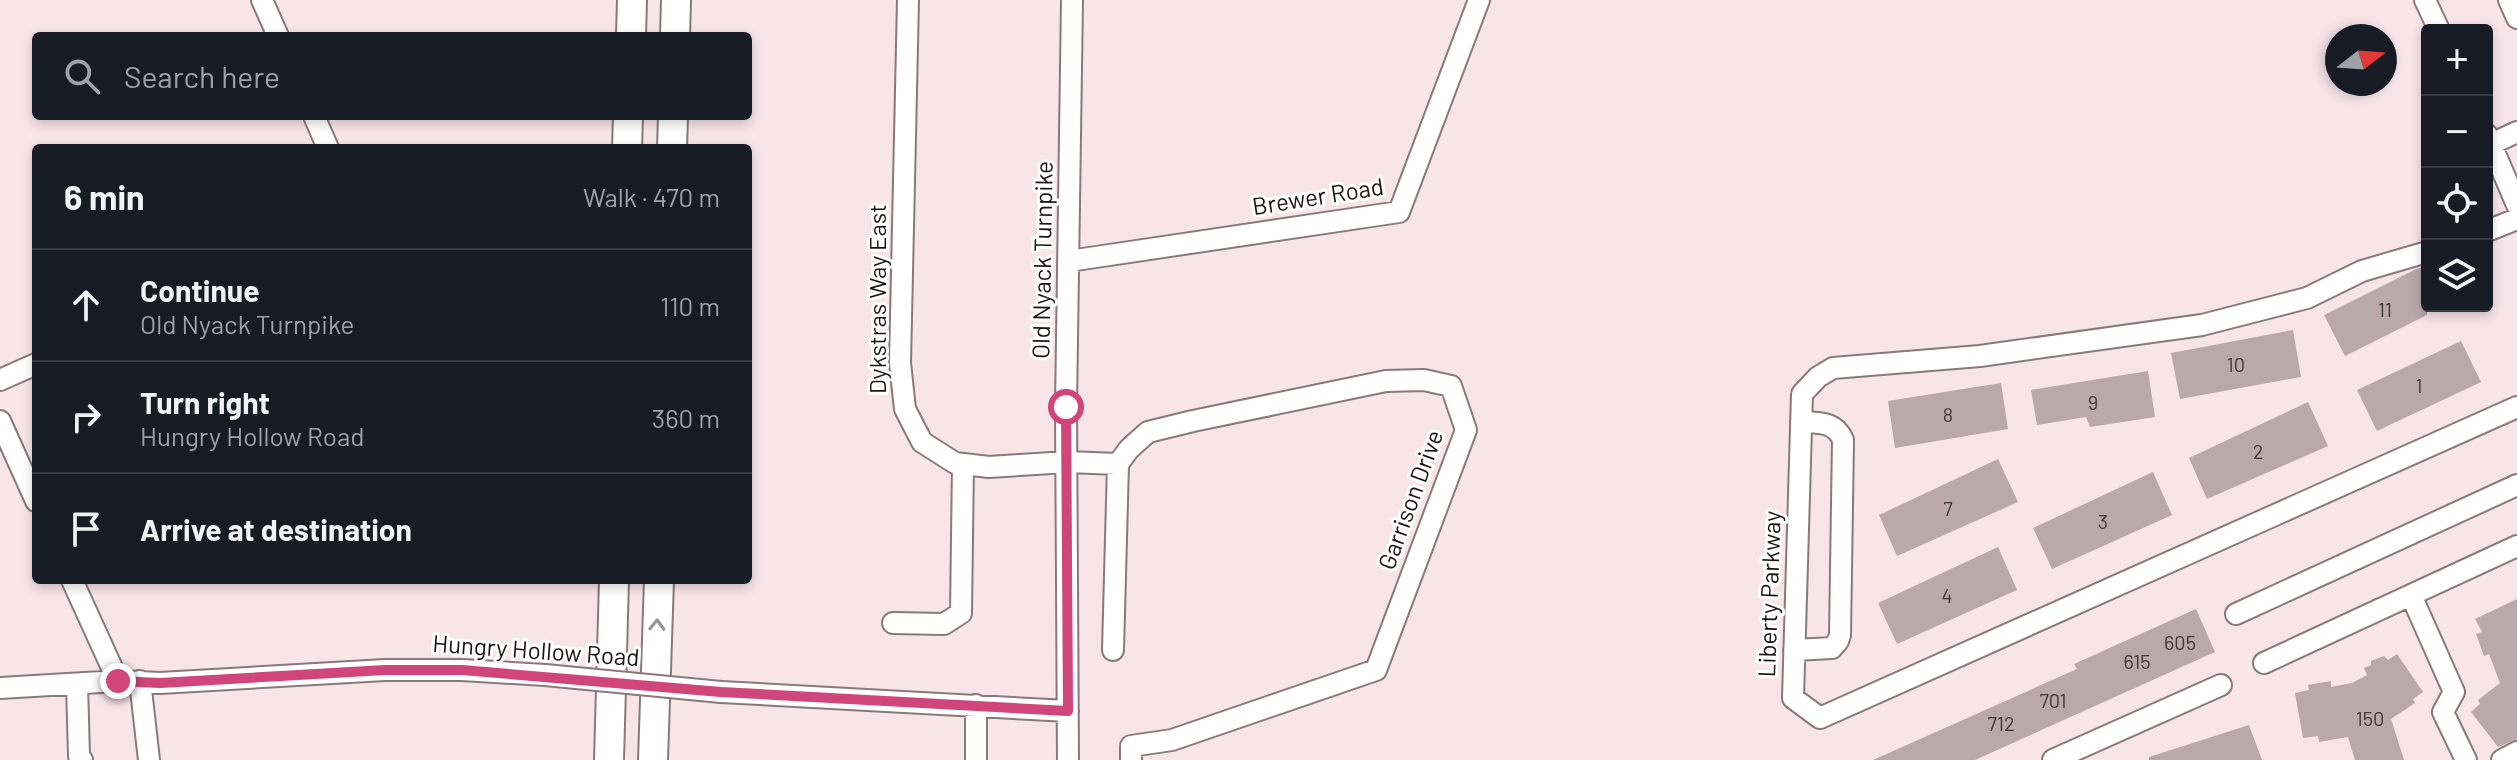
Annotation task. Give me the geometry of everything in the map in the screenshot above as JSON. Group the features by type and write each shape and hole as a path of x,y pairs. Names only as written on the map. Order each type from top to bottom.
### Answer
{"highway":[{"path":"631,32 632,0"},
{"path":"675,32 676,0"},
{"path":"627,144 628,120"},
{"path":"672,144 673,120"},
{"path":"609,760 614,584"},
{"path":"653,760 659,584"}],"street":[{"path":"262,0 276,32"},
{"name":"Dykstras Way East","path":"908,0 900,363 905,409 922,442 955,463 989,467 1067,462"},
{"name":"Old Nyack Turnpike","path":"1068,760 1067,462 1072,0"},
{"name":"Brewer Road","path":"1069,261 1399,212 1479,0"},
{"path":"2425,0 2436,24"},
{"path":"2509,0 2517,18"},
{"path":"316,120 326,144"},
{"path":"2493,138 2517,132"},
{"path":"2493,148 2517,205"},
{"path":"2493,229 2517,219"},
{"name":"Liberty Parkway","path":"2421,254 2362,271 2307,298 2202,325 1980,356 1833,368 1818,377 1802,394 1793,698 1820,718 2517,407"},
{"path":"0,380 32,366"},
{"name":"Garrison Drive","path":"1118,464 1148,432 1386,381 1424,380 1451,386 1466,430 1376,670 1172,740 1131,746 1131,760"},
{"path":"0,421 32,492"},
{"path":"1794,650 1832,648 1840,635 1843,440 1840,432 1827,423 1801,422"},
{"path":"1067,462 1118,464 1113,650"},
{"path":"893,623 944,624 961,613 963,464"},
{"path":"2236,614 2517,485"},
{"path":"2264,663 2517,546"},
{"path":"74,584 118,681"},
{"path":"2411,595 2454,692 2443,712 2466,760"},
{"name":"Hungry Hollow Road","path":"0,688 427,669 545,675 721,692 1068,711"},
{"path":"140,681 148,759"},
{"path":"77,684 79,756 82,760"},
{"path":"2053,760 2221,685"},
{"path":"976,705 976,760"},
{"path":"2502,760 2517,752"}],"building":[{"path":"2421,268 2421,312 2427,312 2427,315 2345,356 2324,315"},
{"path":"2293,330 2301,377 2180,399 2171,353"},
{"path":"2461,341 2481,382 2377,431 2357,390"},
{"path":"2148,371 2155,417 2090,427 2086,417 2037,425 2031,390"},
{"path":"2001,383 2008,429 1895,448 1888,401"},
{"path":"2308,402 2328,446 2207,499 2189,458"},
{"path":"1998,459 2018,502 1897,556 1879,515"},
{"path":"2153,472 2172,515 2052,569 2033,528"},
{"path":"1998,547 2017,590 1897,644 1878,603"},
{"path":"2517,599 2517,739 2498,747 2471,712 2480,704 2478,700 2500,683 2489,654 2484,656 2476,634 2482,632 2475,619"},
{"path":"2196,609 2215,652 1975,760 1873,760 2077,669 2074,664"},
{"path":"2397,654 2423,692 2413,699 2415,703 2391,719 2404,760 2355,760 2348,737 2319,742 2318,736 2303,738 2295,693 2309,690 2308,685 2331,681 2331,687 2352,683 2367,675 2364,668 2371,665 2371,661 2384,656 2388,660"},
{"path":"2249,725 2262,760 2149,760 2149,757"}],"route":[{"path":"118,681 160,683 385,670 462,670 721,692 1068,711 1066,407"}]}
